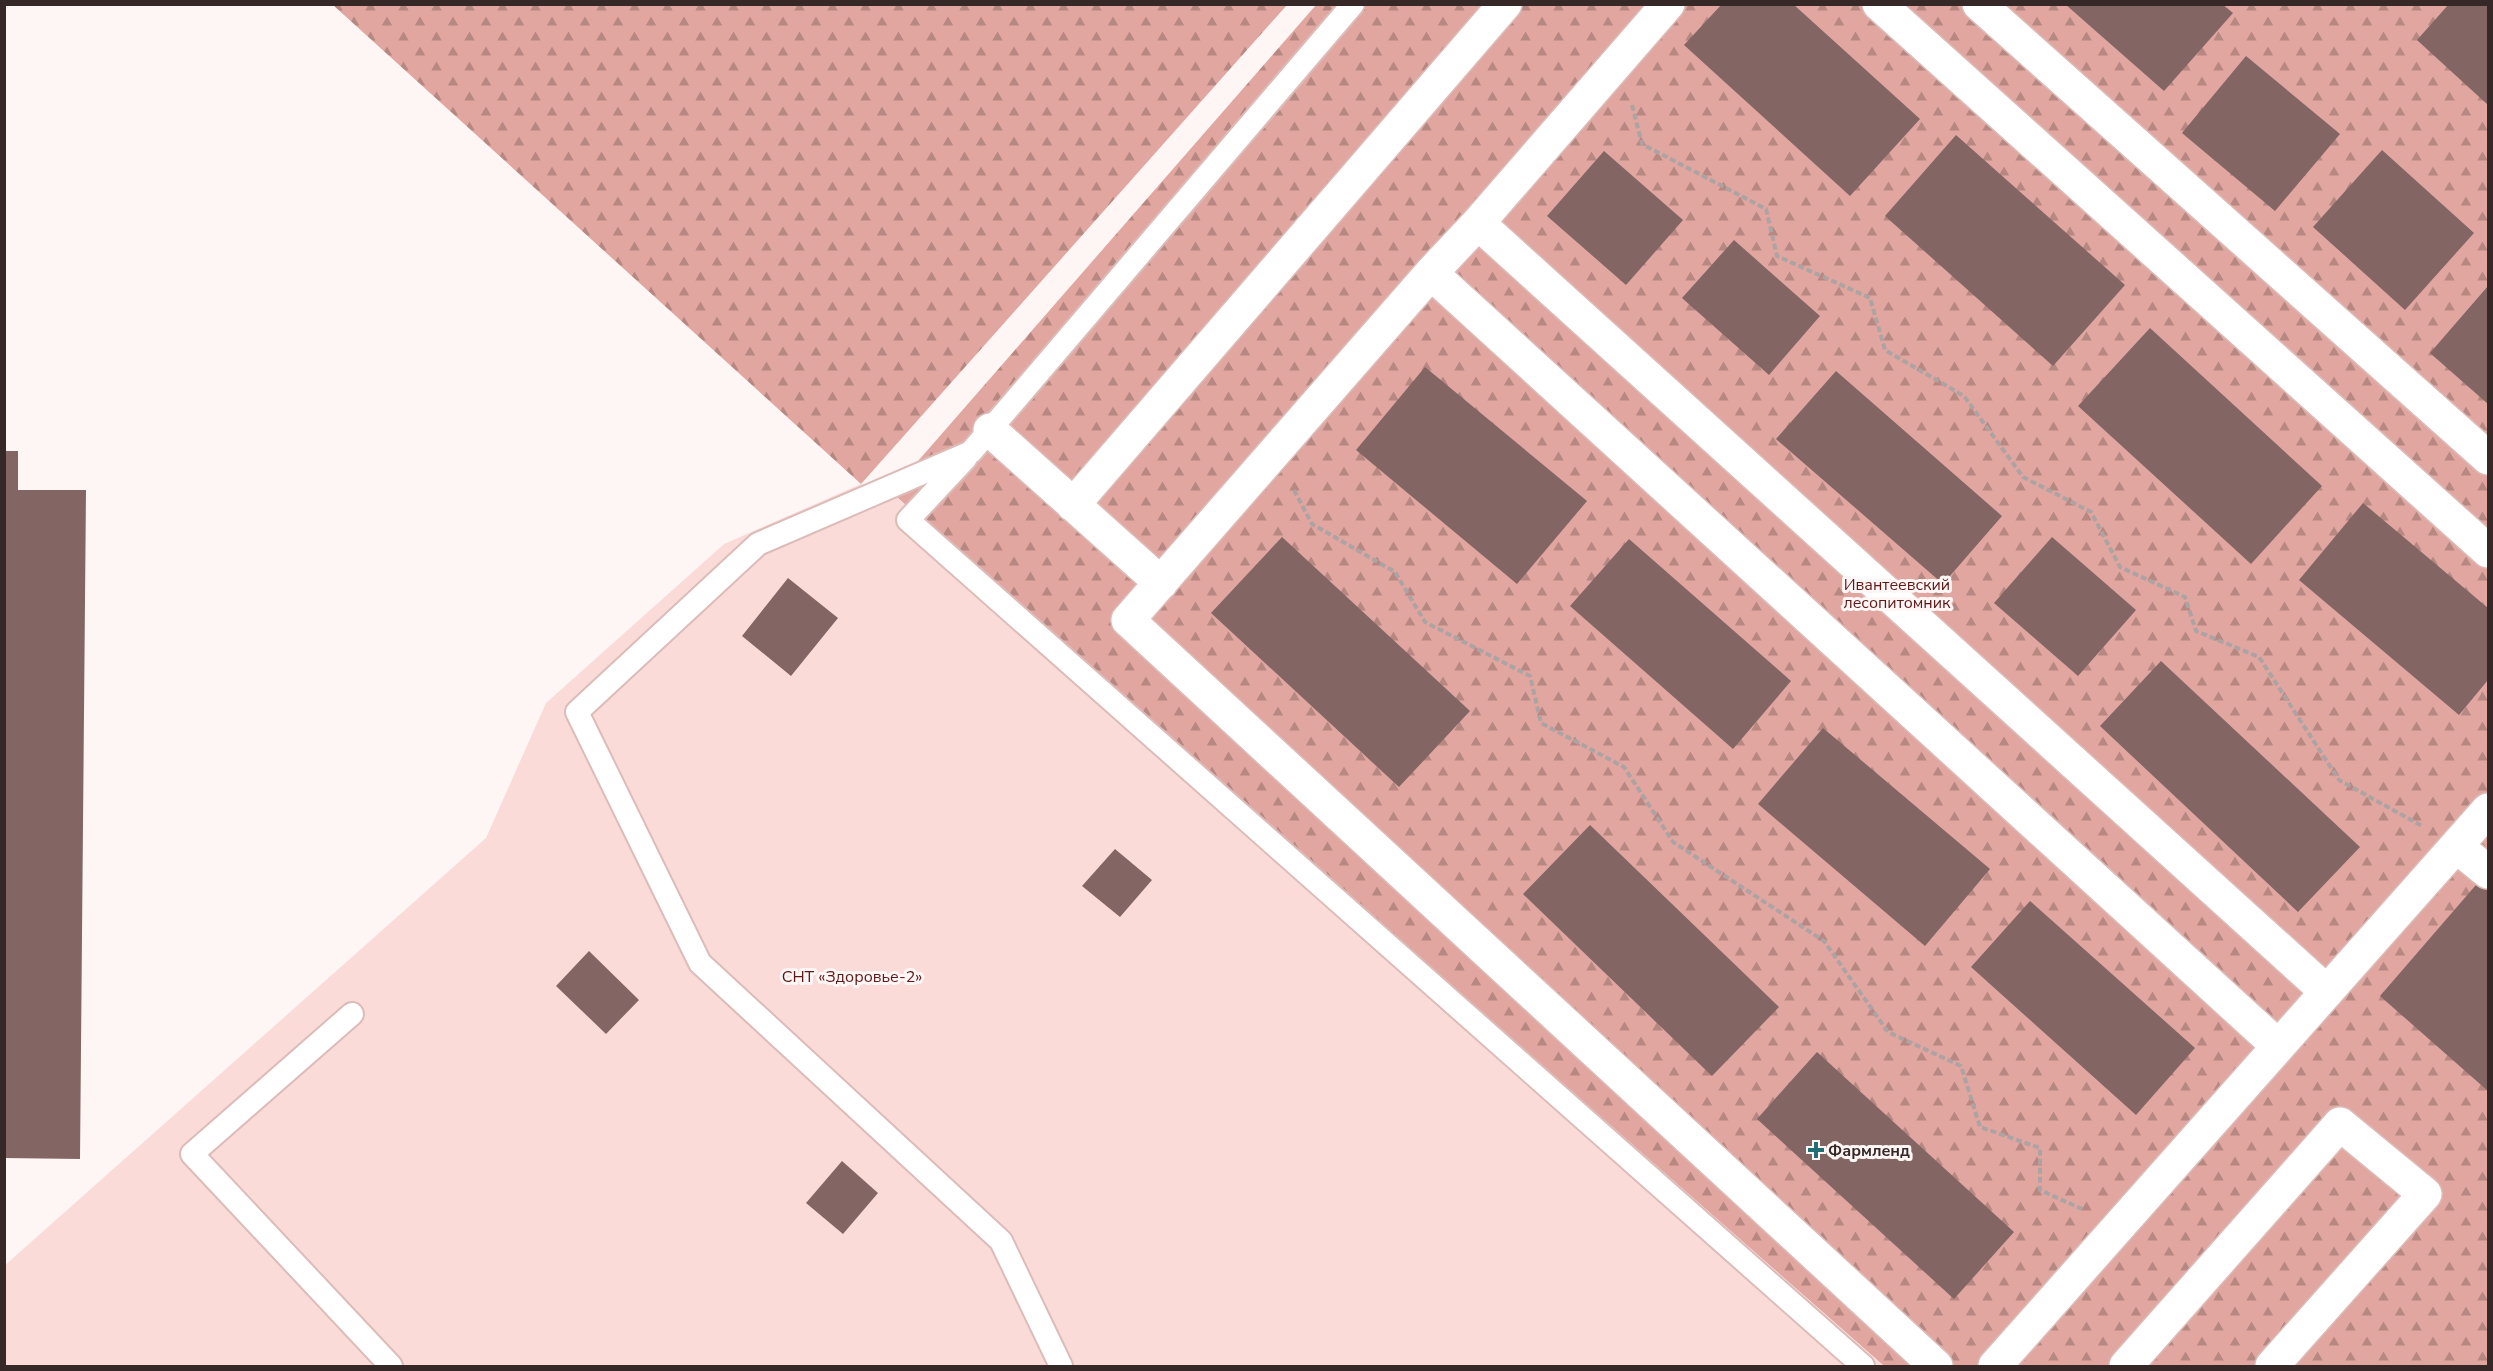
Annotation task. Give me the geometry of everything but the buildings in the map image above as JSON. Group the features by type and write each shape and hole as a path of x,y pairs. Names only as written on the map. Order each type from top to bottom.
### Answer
{"street":[{"path":"1073,505 1505,4"},
{"path":"1668,4 1128,620 1936,1366"},
{"path":"1879,4 2488,551"},
{"path":"1979,4 2488,458"},
{"path":"1478,223 2327,992"},
{"path":"1431,273 2278,1046"},
{"path":"980,441 1073,505 1161,583"},
{"path":"1995,1366 2488,810"},
{"path":"2456,846 2488,872"},
{"path":"2126,1366 2340,1124 2426,1194 2272,1366"}],"lane":[{"path":"1353,4 980,441 908,520 1863,1366"},
{"path":"980,441 758,544 576,712 700,963 1001,1241 1061,1366"},
{"path":"352,1014 192,1154 391,1366"}],"path":[{"path":"1620,61 1642,144 1766,209 1777,256 1870,298 1885,350 1964,396 2023,477 2091,512 2120,567 2185,597 2196,631 2259,657 2339,780 2456,846"},
{"path":"1274,453 1312,524 1395,572 1425,622 1530,676 1540,723 1624,767 1673,842 1824,940 1888,1032 1960,1066 1980,1127 2040,1148 2040,1190 2120,1225"}],"green space":[{"path":"333,5 1287,5 861,484"},
{"name":"Ивантеевский лесопитомник","path":"1316,5 2488,5 2488,1366 1884,1366 891,492"},
{"name":"СНТ «Здоровье-2»","path":"861,484 891,492 1884,1366 5,1366 4,1266 486,838 546,703 724,544"}],"place":[{"name":"Фармленд","path":"1816,1150"}]}
